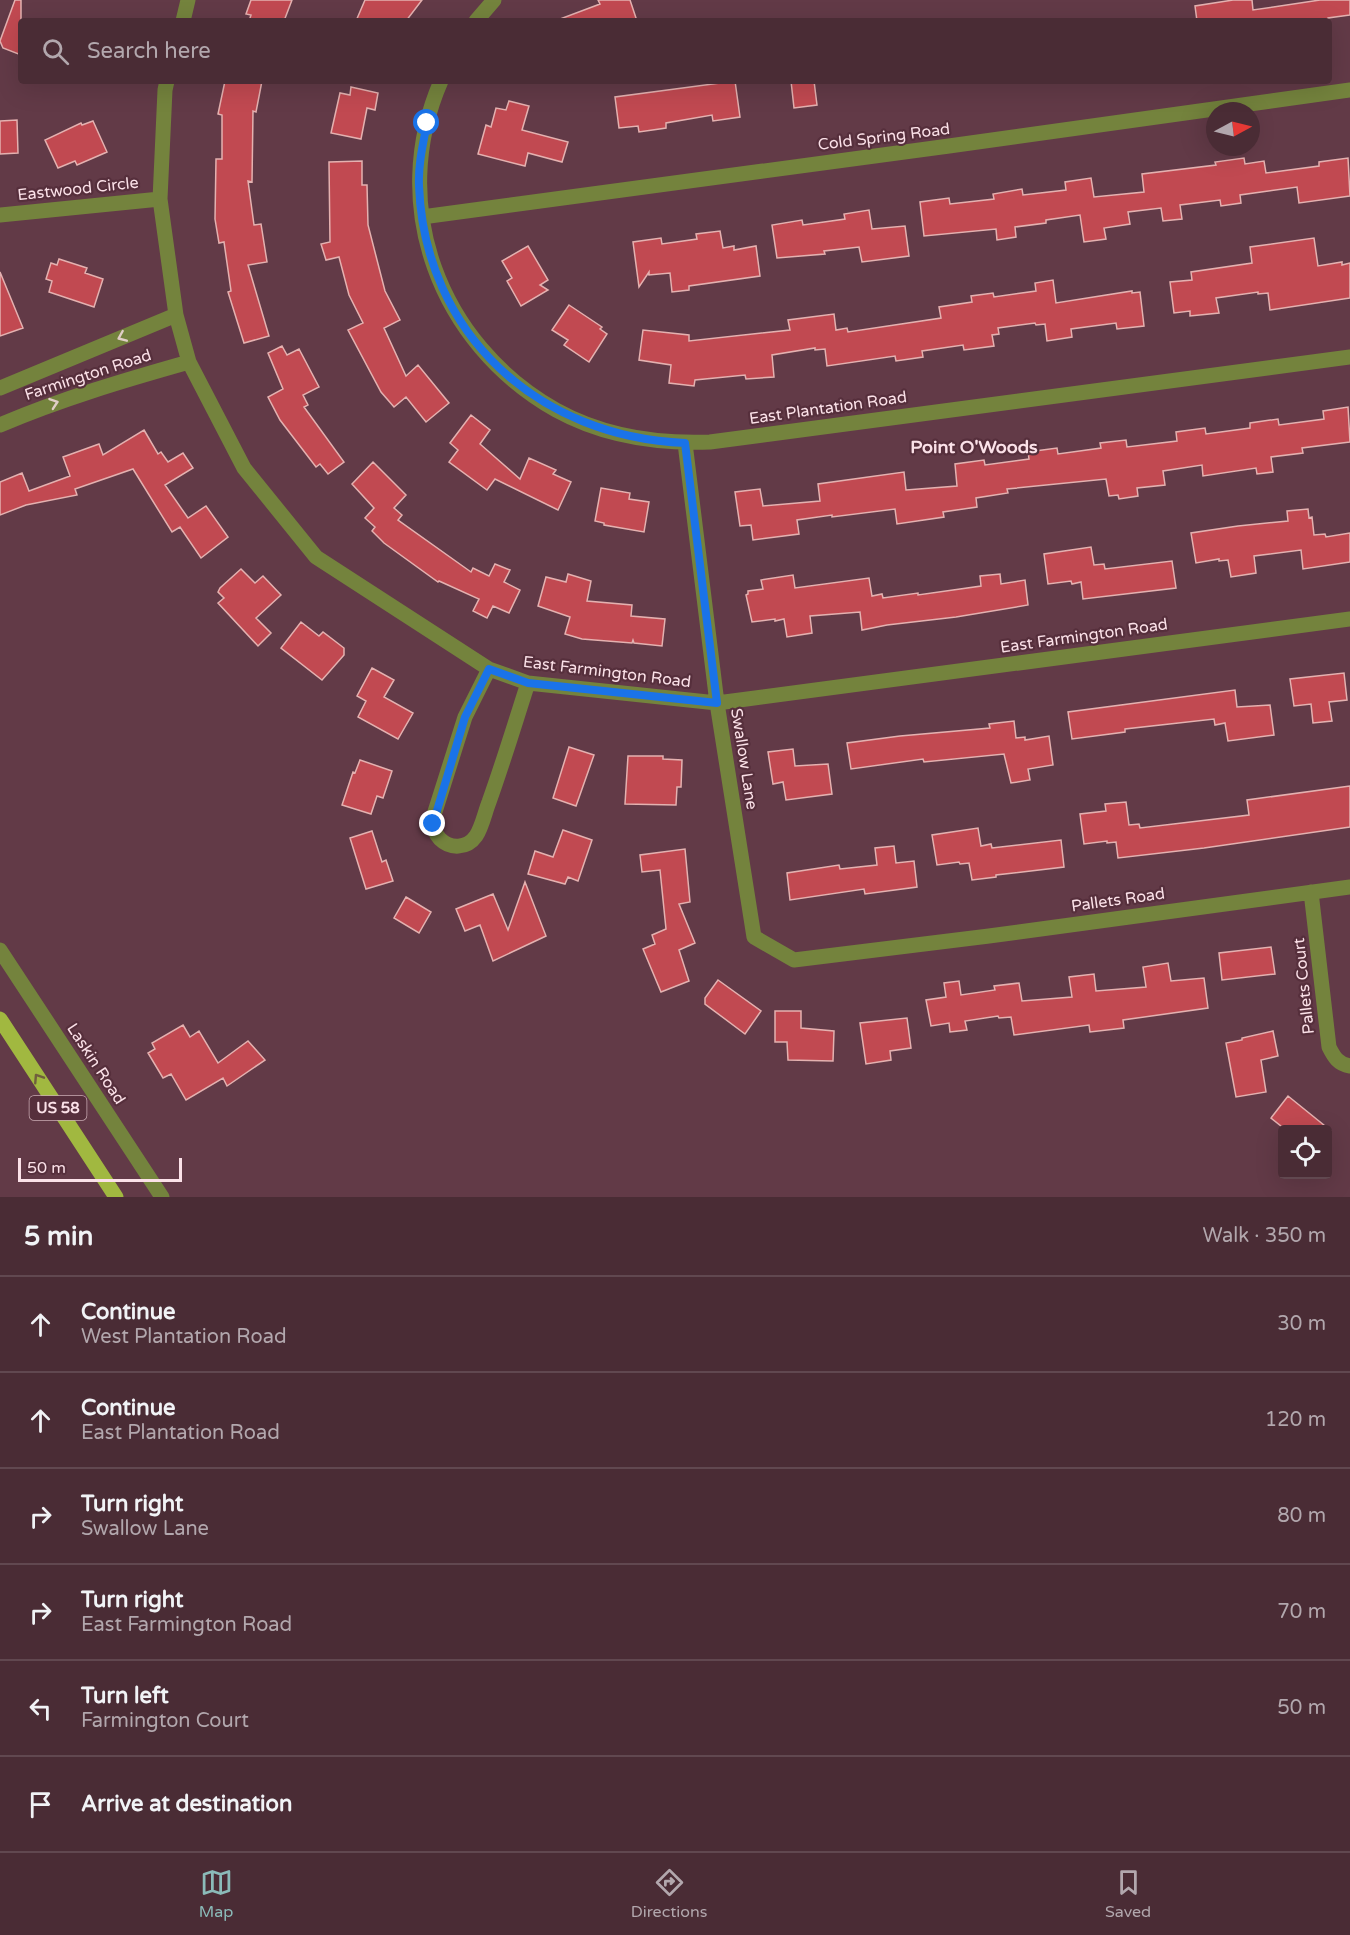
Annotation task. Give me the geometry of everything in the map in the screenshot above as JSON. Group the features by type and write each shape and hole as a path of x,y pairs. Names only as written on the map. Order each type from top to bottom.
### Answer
{"main road":[{"name":"US 58","path":"0,1019 116,1197"}],"street":[{"path":"184,18 189,0"},
{"path":"479,18 494,0"},
{"name":"East Farmington Road","path":"167,84 160,199 176,315 189,362 244,468 316,557 489,669 528,683 717,703 1350,619"},
{"name":"East Plantation Road","path":"440,84 427,123 420,161 419,184 422,217 430,256 446,297 460,322 482,351 525,390 557,410 591,425 627,436 664,442 721,441 1350,357"},
{"name":"Cold Spring Road","path":"422,217 1350,90"},
{"name":"Eastwood Circle","path":"0,215 160,199"},
{"name":"Farmington Road","path":"0,388 176,315"},
{"name":"Farmington Road","path":"0,425 111,384 189,362"},
{"name":"Swallow Lane","path":"685,443 717,703 754,937 794,960 891,948"},
{"path":"489,669 465,717 433,818 436,835 445,844 458,847 469,843 477,836 528,683"},
{"name":"Pallets Road","path":"891,948 1350,887"},
{"name":"Pallets Court","path":"1311,891 1329,1047 1334,1057 1343,1065 1350,1066"},
{"name":"Laskin Road","path":"0,950 162,1197"}],"building":[{"path":"15,0 21,0 21,18 18,18 18,54 3,48 0,41"},
{"path":"251,0 292,0 285,18 250,18 251,15 246,14"},
{"path":"365,0 422,0 408,18 357,18"},
{"path":"598,0 630,0 636,18 563,18 600,4"},
{"path":"1233,0 1252,0 1253,10 1320,0 1350,0 1350,15 1328,18 1197,18 1195,6"},
{"path":"224,84 261,84 256,112 253,111 252,182 248,181 254,225 261,224 267,262 248,265 269,336 244,343 228,292 231,291 224,242 219,243 215,219 216,159 222,159 222,115 218,114"},
{"path":"712,84 735,84 740,117 713,121 712,115 666,123 666,128 639,132 638,126 619,128 615,97"},
{"path":"791,84 814,84 817,105 794,108"},
{"path":"351,87 378,93 375,110 367,108 361,139 331,133 340,93 350,95"},
{"path":"509,101 529,106 522,130 568,142 562,162 528,153 525,166 478,154 486,125 491,127 496,108 506,110"},
{"path":"17,120 18,153 0,154 0,121"},
{"path":"93,121 107,152 77,165 75,161 58,168 45,140 81,123 82,125"},
{"path":"1244,158 1245,164 1264,161 1266,173 1319,166 1319,162 1348,158 1350,196 1299,203 1297,187 1240,195 1241,203 1221,206 1220,200 1180,205 1182,219 1163,221 1161,208 1128,212 1130,224 1104,228 1106,239 1084,242 1080,215 1015,227 1016,237 997,240 996,229 924,236 920,202 949,198 950,204 994,199 993,194 1022,189 1023,195 1066,190 1065,182 1091,178 1094,197 1144,192 1142,174 1216,165 1215,162"},
{"path":"362,161 362,185 367,185 368,225 385,291 400,320 384,328 406,376 418,365 449,403 426,422 406,397 394,407 381,392 348,330 363,323 349,295 339,257 326,260 321,244 330,242 329,162"},
{"path":"869,210 872,229 905,226 909,256 862,262 859,247 824,251 825,254 777,258 772,225 802,220 803,225 845,219 844,214"},
{"path":"720,231 723,248 734,246 734,250 756,246 760,276 689,286 689,290 672,292 670,273 649,275 649,272 639,287 633,242 661,238 662,244 697,239 696,234"},
{"path":"1314,238 1318,266 1350,263 1350,298 1270,310 1268,293 1258,294 1258,292 1216,298 1219,313 1190,316 1190,311 1174,313 1170,282 1192,280 1191,272 1252,263 1250,247"},
{"path":"528,246 548,280 540,285 548,290 521,306 507,281 512,278 502,261"},
{"path":"59,259 87,268 85,273 103,279 94,307 49,292 52,281 46,279 51,263 57,265"},
{"path":"0,272 23,328 0,336"},
{"path":"1053,280 1056,303 1132,291 1132,293 1140,292 1144,326 1117,329 1116,323 1071,329 1072,337 1047,341 1045,324 1036,325 1035,323 998,328 999,334 992,335 994,346 964,350 963,345 922,351 923,357 896,361 895,356 827,366 825,349 815,350 815,348 772,355 774,377 746,379 745,375 695,380 694,386 669,383 671,365 639,360 643,330 689,335 689,341 790,330 788,320 834,314 836,330 847,328 848,332 941,318 939,307 972,302 971,296 993,293 994,297 1036,291 1035,283"},
{"path":"569,305 602,327 600,329 607,334 589,362 564,345 568,340 552,330"},
{"path":"282,346 287,355 299,349 319,387 303,395 308,405 304,407 344,462 328,474 320,464 316,467 280,420 268,397 283,389 268,353"},
{"path":"1348,407 1350,442 1302,448 1303,453 1271,457 1273,472 1257,474 1256,468 1203,476 1202,465 1163,471 1165,485 1137,488 1138,496 1119,499 1118,495 1109,496 1106,479 1007,489 1008,493 976,498 977,507 943,512 944,517 897,524 895,509 832,517 832,515 797,520 799,534 753,540 751,525 740,526 735,492 760,489 763,506 820,501 818,484 904,472 906,490 957,486 955,464 984,460 985,465 1029,459 1028,452 1057,448 1058,454 1101,448 1100,443 1126,440 1127,447 1177,441 1176,432 1205,428 1206,434 1250,428 1250,423 1278,419 1279,425 1324,419 1323,411"},
{"path":"471,415 490,430 480,444 520,479 529,458 556,470 553,474 571,482 558,510 495,479 487,490 449,462 458,450 450,443"},
{"path":"144,430 158,454 161,452 168,462 183,453 193,468 165,485 188,518 206,506 228,537 201,558 180,527 172,532 133,469 75,489 77,495 26,505 0,515 0,482 22,473 29,491 70,476 63,457 99,444 103,455"},
{"path":"373,462 406,495 394,508 402,515 398,520 471,572 473,568 489,576 495,564 510,570 504,582 520,590 509,613 493,606 487,618 473,611 479,599 438,582 384,543 372,531 375,527 365,518 374,508 352,484"},
{"path":"601,488 630,493 629,499 649,502 644,532 604,525 604,523 595,521"},
{"path":"1308,509 1309,518 1312,517 1314,535 1325,534 1326,537 1350,533 1350,562 1303,569 1301,550 1254,556 1256,573 1231,577 1228,560 1219,561 1219,559 1196,563 1191,533 1288,521 1287,511"},
{"path":"1091,547 1094,565 1104,564 1105,569 1172,561 1176,588 1083,599 1081,582 1048,584 1044,554"},
{"path":"241,569 255,583 263,576 281,595 256,618 271,633 258,646 218,603 224,598 218,592 220,588"},
{"path":"568,574 591,581 587,601 632,605 631,616 665,619 662,646 634,643 633,640 632,643 582,639 565,634 570,617 538,606 546,577 566,582"},
{"path":"1000,574 1001,584 1025,580 1028,605 862,630 860,612 810,616 812,633 787,637 784,619 752,622 746,595 748,591 763,589 761,580 793,575 795,588 869,578 872,596 882,594 883,598 981,586 980,576"},
{"path":"301,622 319,636 323,632 344,648 344,655 322,680 281,648"},
{"path":"372,668 394,680 384,697 413,713 398,739 358,717 366,701 357,696"},
{"path":"1344,673 1347,700 1329,702 1332,721 1313,723 1311,704 1294,706 1290,679"},
{"path":"1235,690 1237,707 1270,705 1274,735 1228,741 1225,723 1215,725 1214,719 1125,729 1125,732 1072,739 1068,712"},
{"path":"1014,721 1016,738 1025,737 1025,740 1049,736 1053,765 1028,769 1030,780 1011,783 1004,754 924,762 923,759 851,769 847,743 990,728 989,724"},
{"path":"569,747 594,755 576,806 553,798"},
{"path":"793,749 795,766 828,764 832,794 786,800 783,782 773,784 768,752"},
{"path":"628,756 663,756 663,759 682,760 681,787 677,787 676,805 625,804"},
{"path":"360,760 392,771 383,798 377,796 371,814 342,805 353,772 355,773"},
{"path":"1350,786 1350,827 1118,858 1116,842 1084,844 1080,814 1106,811 1105,804 1126,802 1129,825 1139,824 1140,828 1249,815 1247,800"},
{"path":"978,828 981,846 991,844 992,848 1061,840 1064,867 972,880 969,863 937,865 932,835"},
{"path":"563,830 592,840 578,881 568,877 565,884 528,874 535,851 553,857"},
{"path":"372,831 382,862 386,860 393,881 366,889 350,838"},
{"path":"894,846 896,863 914,861 917,887 865,894 864,889 790,900 787,873 839,865 840,869 877,865 875,848"},
{"path":"685,849 690,902 679,904 695,943 679,950 689,981 661,992 643,949 655,944 652,935 666,929 660,870 642,872 640,855"},
{"path":"525,882 546,936 493,961 480,925 465,931 456,909 493,894 508,930"},
{"path":"406,897 431,912 419,933 394,918"},
{"path":"1271,947 1275,974 1222,980 1219,953"},
{"path":"1168,963 1171,981 1204,978 1208,1008 1123,1020 1124,1028 1090,1032 1089,1025 1014,1035 1011,1017 999,1018 998,1016 965,1021 967,1030 950,1032 949,1023 931,1026 926,1000 946,997 944,983 959,981 961,995 995,990 994,986 1019,983 1022,1001 1072,997 1069,977 1094,974 1096,991 1146,987 1143,967"},
{"path":"718,980 761,1011 745,1034 705,1004 705,998"},
{"path":"775,1011 801,1011 801,1028 834,1031 833,1061 788,1060 787,1042 775,1042"},
{"path":"907,1018 911,1048 890,1051 891,1060 866,1064 860,1023"},
{"path":"183,1025 190,1037 199,1031 218,1063 248,1041 265,1060 227,1086 223,1078 186,1100 171,1074 163,1078 148,1053 155,1049 152,1043"},
{"path":"1273,1031 1278,1056 1261,1060 1266,1092 1236,1097 1226,1043"},
{"path":"1288,1096 1324,1125 1280,1125 1271,1118"}],"district":[{"name":"Point O'Woods","path":"974,447"}],"route":[{"path":"427,123 420,161 419,184 422,217 430,256 446,297 460,322 482,351 525,390 557,410 591,425 627,436 685,443 717,703 528,683 489,669 465,717 433,824"}]}
